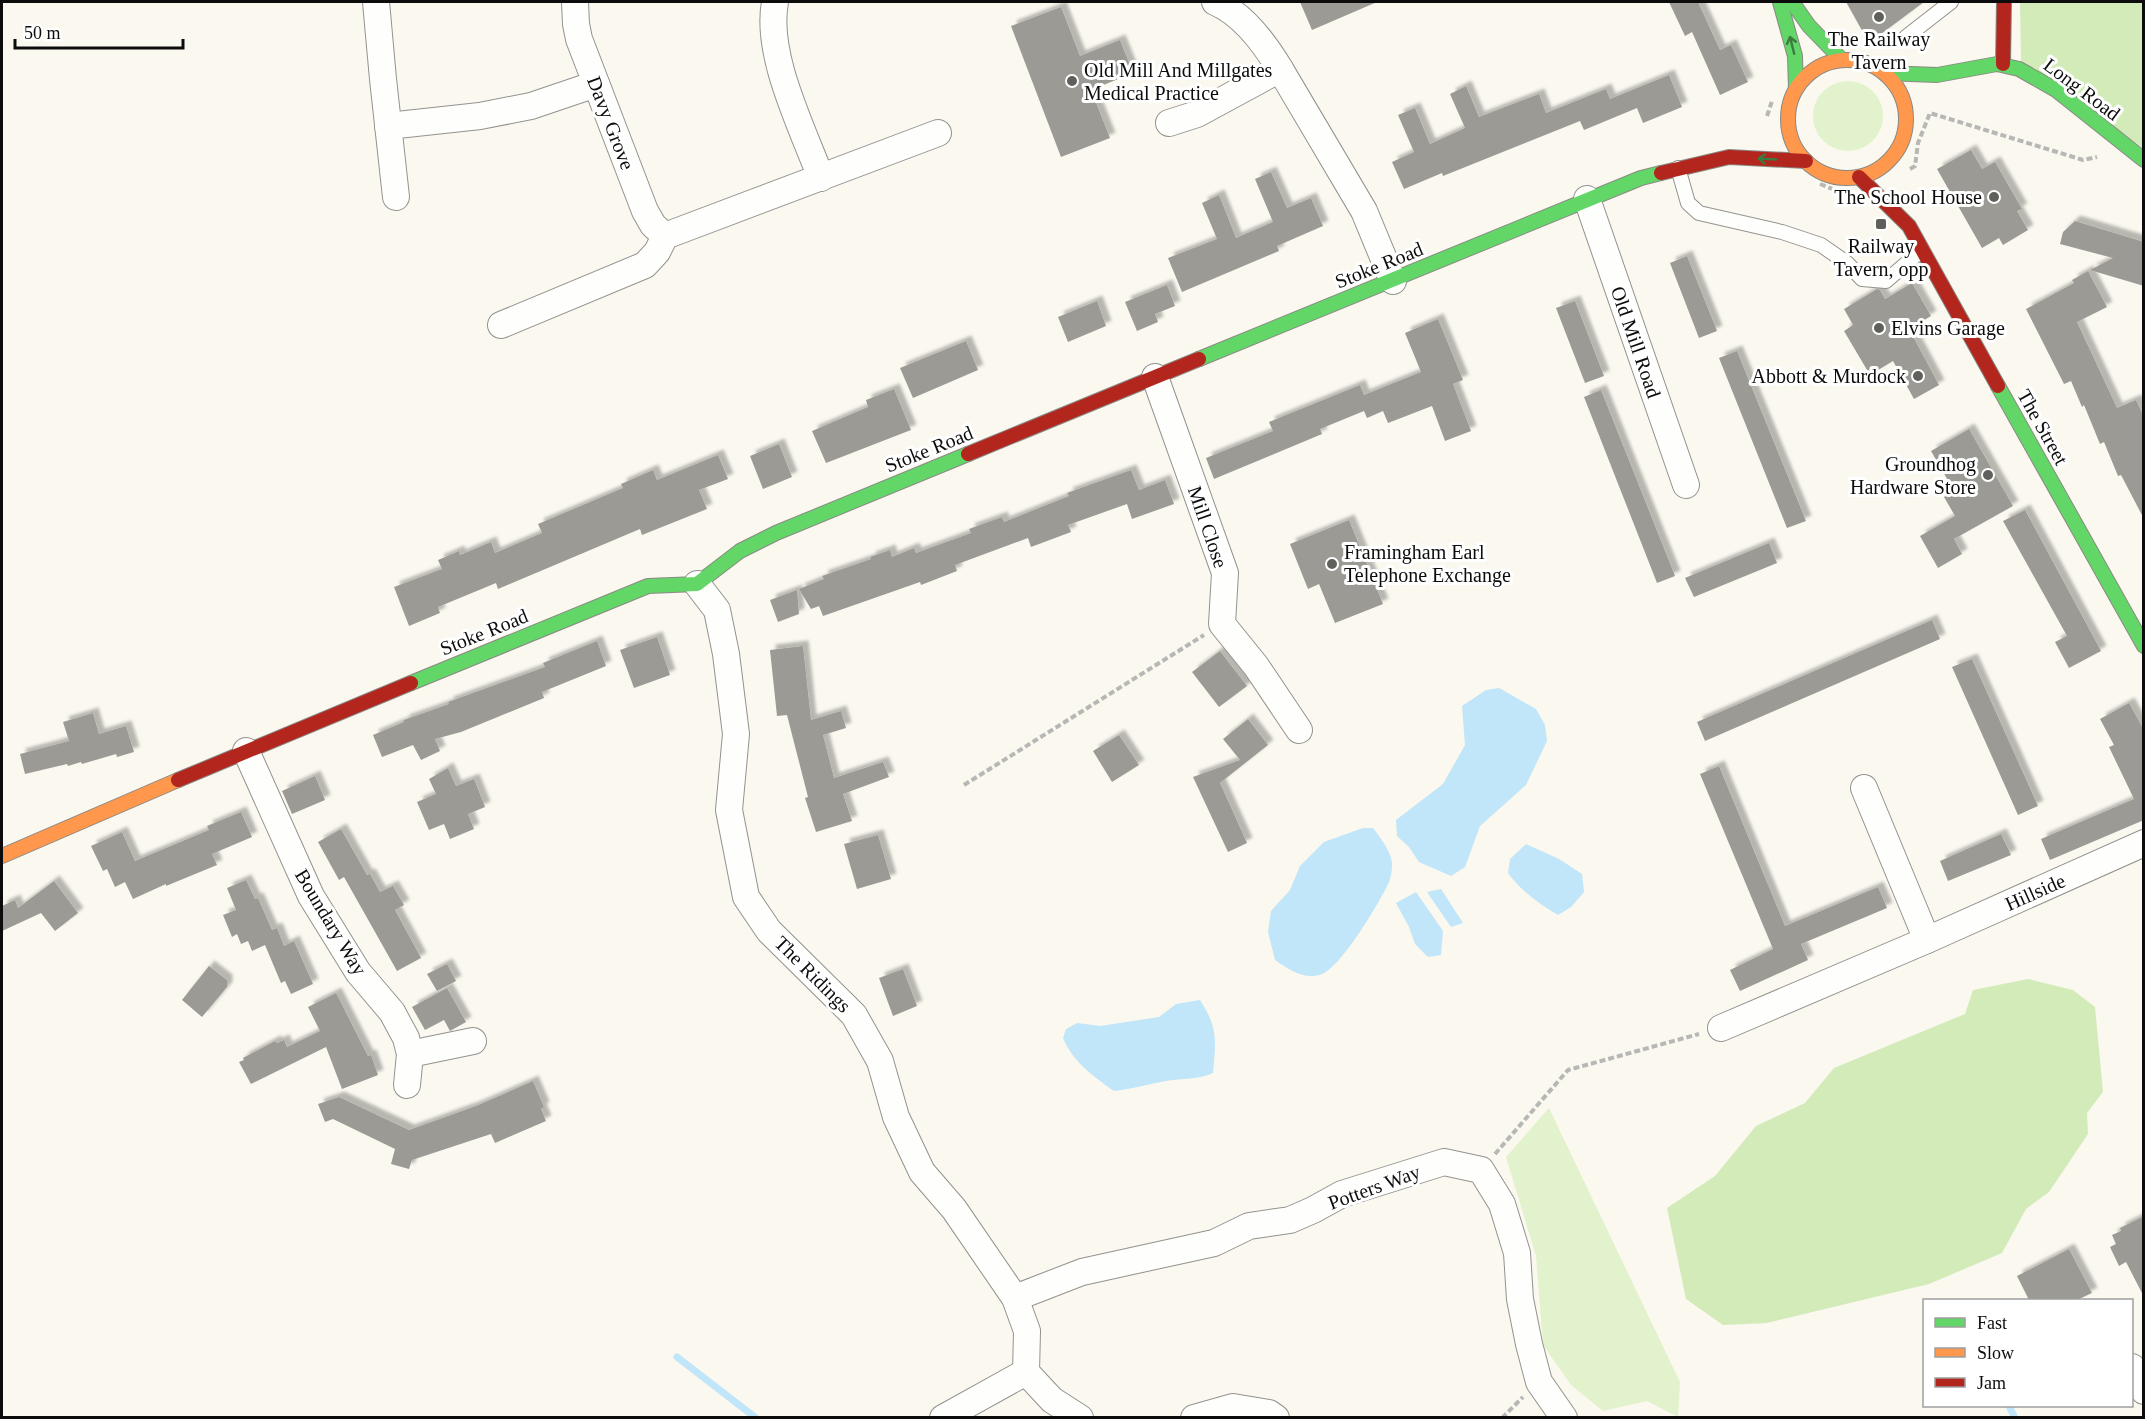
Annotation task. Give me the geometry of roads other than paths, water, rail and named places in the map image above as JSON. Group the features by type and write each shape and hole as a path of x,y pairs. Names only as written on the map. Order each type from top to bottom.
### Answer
{"street":[{"path":"376,2 396,197"},
{"name":"Davy Grove","path":"575,2 579,39 645,212 653,225 665,237"},
{"path":"775,2 772,18 779,62 788,92 821,177"},
{"path":"1215,2 1223,5 1247,25 1272,56 1364,211 1393,281"},
{"path":"1780,2 1795,56 1796,89"},
{"path":"1792,2 1809,26 1842,60"},
{"path":"2003,64 2004,2"},
{"path":"1842,60 1864,62 1884,73 1898,88 1903,102 1906,124 1902,142 1895,155 1881,168 1860,177 1847,179 1815,169 1806,162 1793,142 1788,121 1791,100 1796,89 1817,69 1831,62 1842,60"},
{"name":"Long Road","path":"1884,73 1912,75 1954,73 1981,66 2003,64 2027,72 2048,85 2144,160"},
{"path":"1169,123 1197,114 1280,69"},
{"name":"Long Road","path":"1939,87 1954,73"},
{"path":"388,126 480,116 521,108 596,84"},
{"path":"1906,124 1918,108"},
{"path":"1772,133 1788,121"},
{"path":"501,325 645,265 657,252 665,237 938,133"},
{"name":"Stoke Road","path":"1729,157 1755,143"},
{"path":"1895,155 1904,170"},
{"name":"Stoke Road","path":"2,856 246,752 648,586 697,584 740,551 776,533 1641,178 1729,157 1806,162"},
{"name":"The Street","path":"1860,177 1909,226 2144,646"},
{"name":"Old Mill Road","path":"1587,199 1686,485"},
{"name":"The Street","path":"1905,205 1909,226"},
{"name":"Mill Close","path":"1155,377 1226,573 1222,624 1256,666 1299,730"},
{"name":"The Ridings","path":"697,584 717,610 726,654 736,734 729,810 746,897 769,931 854,1014 880,1061 896,1117 922,1172 954,1209 1015,1298 1028,1330 1026,1372"},
{"name":"Boundary Way","path":"246,752 311,896 358,972 392,1011 406,1038 410,1054 408,1085"},
{"path":"1864,788 1927,940"},
{"name":"Hillside","path":"1721,1028 1927,940 2144,843"},
{"path":"410,1054 473,1041"},
{"name":"Potters Way","path":"1015,1298 1082,1272 1214,1243 1249,1226 1290,1220 1342,1194 1444,1162 1480,1170 1502,1204 1517,1253 1520,1299 1539,1382 1564,1418"},
{"path":"2133,1369 2144,1391"},
{"path":"943,1418 1026,1372 1052,1400 1080,1418"},
{"path":"1194,1418 1233,1407 1269,1413 1276,1418"}],"lane":[{"path":"1906,37 1951,2"},
{"path":"1678,168 1688,202 1699,213 1782,232 1821,245 1847,263 1862,279 1886,281 1922,250"}],"water":[{"path":"1499,688 1536,709 1545,725 1547,741 1526,785 1480,826 1465,867 1451,876 1419,862 1409,847 1397,836 1396,820 1443,784 1465,745 1462,706 1486,690"},
{"path":"1363,828 1373,828 1390,855 1392,864 1389,882 1359,933 1330,969 1316,976 1303,975 1291,970 1275,960 1268,932 1271,911 1290,890 1300,866 1324,842"},
{"path":"1526,844 1559,859 1582,874 1584,892 1571,907 1558,915 1531,897 1508,873 1510,859"},
{"path":"1441,889 1463,923 1451,927 1427,892"},
{"path":"1416,892 1443,931 1441,955 1428,957 1415,944 1396,903"},
{"path":"1200,1000 1210,1019 1214,1035 1213,1073 1207,1075 1114,1091 1078,1061 1063,1038 1066,1029 1077,1023 1100,1026 1159,1017 1176,1004"}],"waterway":[{"path":"677,1357 756,1418"},
{"path":"2010,1407 2015,1418"}],"place":[{"name":"The Railway Tavern","path":"1879,17"},
{"name":"Old Mill And Millgates Medical Practice","path":"1072,81"},
{"name":"The School House","path":"1994,197"},
{"name":"Railway Tavern, opp","path":"1881,224"},
{"name":"Elvins Garage","path":"1879,328"},
{"name":"Abbott & Murdock","path":"1918,376"},
{"name":"Groundhog Hardware Store","path":"1988,475"},
{"name":"Framingham Earl Telephone Exchange","path":"1332,564"}]}
